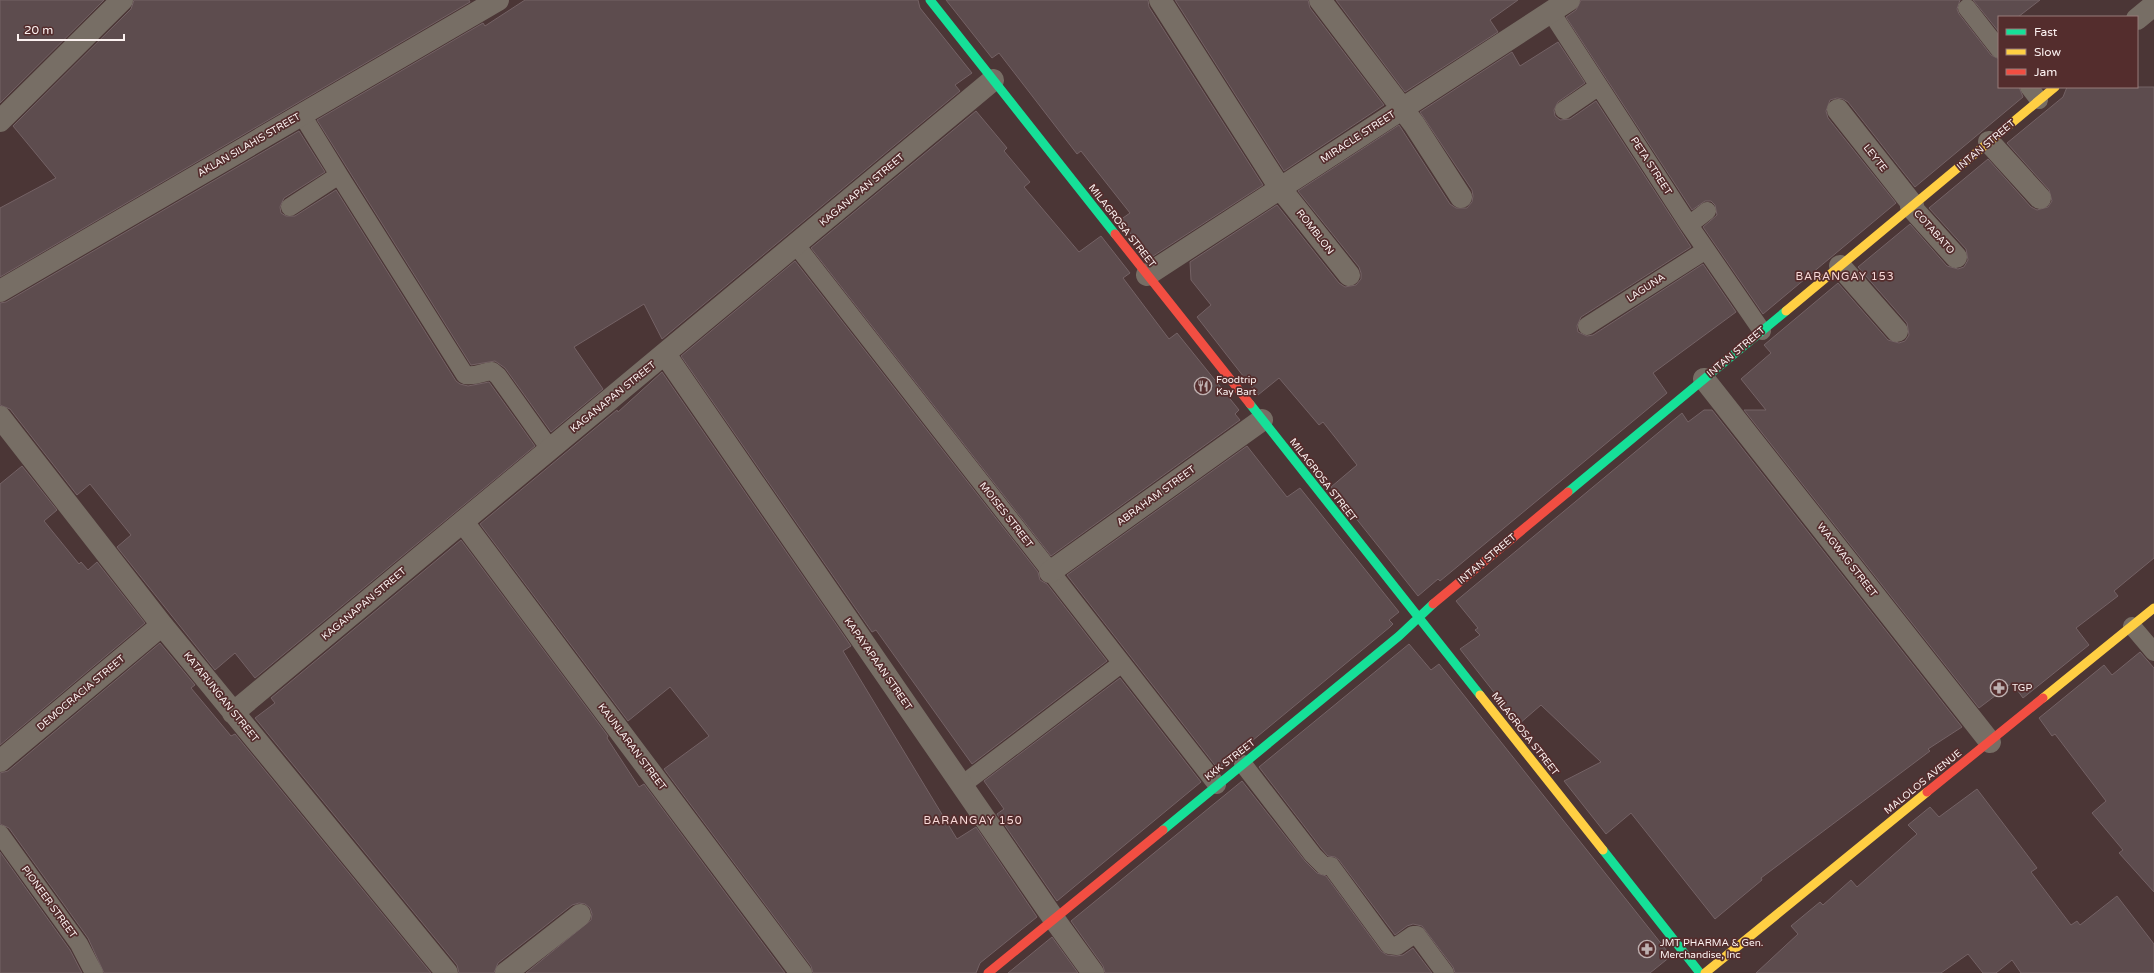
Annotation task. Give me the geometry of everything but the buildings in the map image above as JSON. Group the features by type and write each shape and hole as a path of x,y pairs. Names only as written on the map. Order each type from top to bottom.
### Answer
{"street":[{"path":"0,121 122,0"},
{"name":"AKLAN SILAHIS STREET","path":"0,291 498,0"},
{"name":"MILAGROSA STREET","path":"930,0 1700,973"},
{"name":"ROMBLON","path":"1160,0 1280,188 1349,276"},
{"path":"1320,0 1401,109 1414,124 1462,196"},
{"name":"MIRACLE STREET","path":"1147,275 1401,109 1547,6 1570,0"},
{"path":"2138,18 2154,5"},
{"name":"KAGANAPAN STREET","path":"233,713 993,80"},
{"name":"INTAN STREET","path":"1417,617 1989,142 2034,94 2052,88"},
{"name":"LEYTE","path":"1838,110 1912,206"},
{"path":"1989,142 2040,198"},
{"name":"COTABATO","path":"1912,206 1956,257"},
{"path":"1840,266 1897,331"},
{"name":"KAPAYAPAAN STREET","path":"665,354 1054,919 1093,973"},
{"name":"WAGWAG STREET","path":"1704,379 1990,742"},
{"name":"KATARUNGAN STREET","path":"0,417 162,625 447,973"},
{"name":"ABRAHAM STREET","path":"1050,572 1262,420"},
{"name":"KAUNLARAN STREET","path":"463,522 801,973"},
{"name":"MALOLOS AVENUE","path":"1705,973 2154,608"},
{"name":"KKK STREET","path":"988,973 1216,784 1243,764 1399,636 1417,617"},
{"name":"DEMOCRACIA STREET","path":"0,761 162,625"},
{"path":"506,973 580,915"}],"lane":[{"name":"PETA STREET","path":"1547,6 1689,225 1762,331"},
{"path":"1967,8 1998,48"},
{"path":"1564,110 1599,86"},
{"path":"302,115 465,375 475,377 485,372 492,372 498,376 550,449"},
{"path":"290,206 339,175"},
{"path":"1689,225 1707,211"},
{"name":"MOISES STREET","path":"796,245 1216,784"},
{"name":"LAGUNA","path":"1587,326 1706,250"},
{"path":"2132,626 2154,652"},
{"path":"962,785 1122,663"},
{"path":"1243,764 1313,855 1324,866 1331,866 1389,945 1397,946 1413,935 1417,935 1445,973"},
{"name":"PIONEER STREET","path":"0,834 79,944 94,973"}],"traffic: fast":[{"path":"930,0 1115,234"},
{"path":"1568,492 1786,311"},
{"path":"1250,404 1480,695"},
{"path":"1163,830 1399,636 1433,604"},
{"path":"1603,850 1700,973"}],"traffic: slow":[{"path":"1786,311 2054,88"},
{"path":"2043,698 2154,608"},
{"path":"1480,695 1603,850"},
{"path":"1705,973 1927,792"}],"traffic: jam":[{"path":"1115,234 1250,404"},
{"path":"1433,604 1568,492"},
{"path":"1927,792 2043,698"},
{"path":"988,973 1163,830"}],"place":[{"name":"Foodtrip Kay Bart","path":"1203,386"},
{"name":"TGP","path":"1999,688"},
{"name":"JMT PHARMA & Gen. Merchandise, Inc","path":"1647,949"}],"district":[{"name":"BARANGAY 153","path":"1845,276"},
{"name":"BARANGAY 150","path":"973,820"}]}
